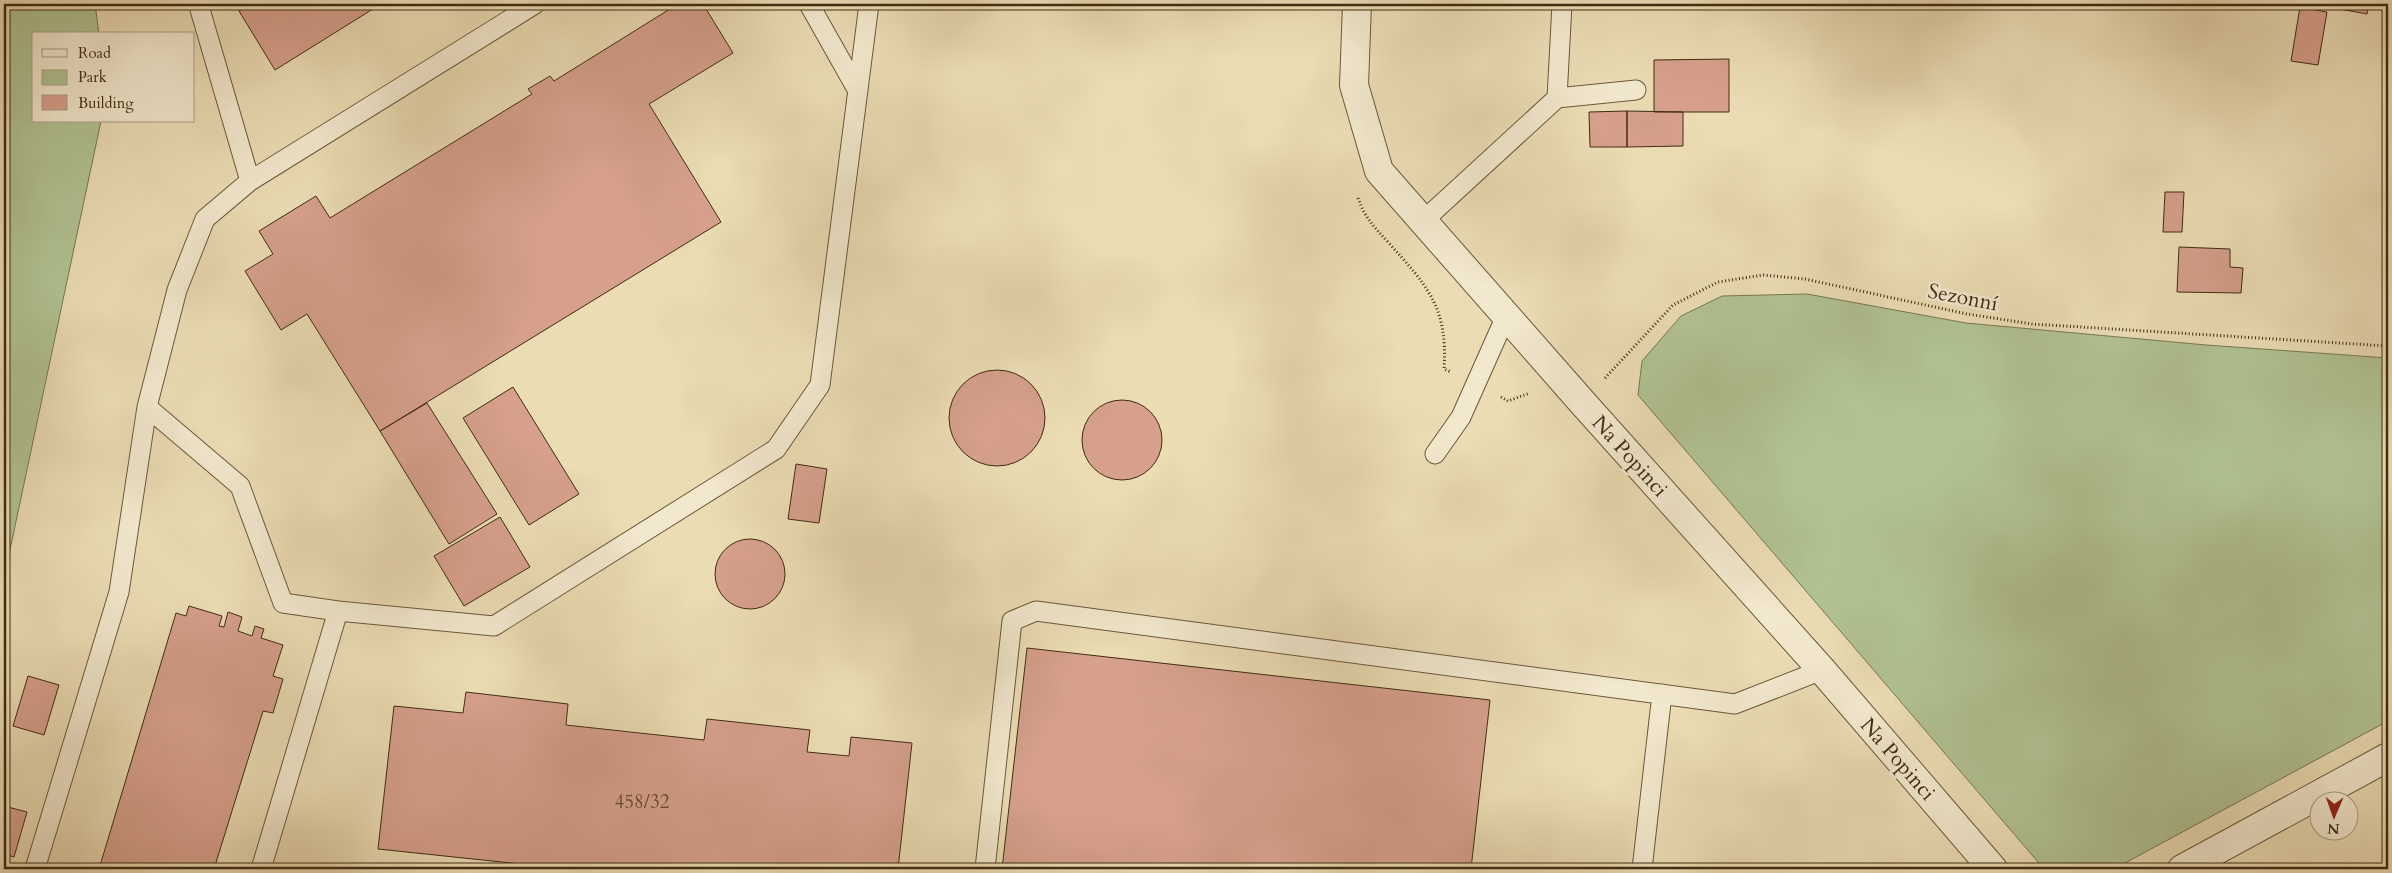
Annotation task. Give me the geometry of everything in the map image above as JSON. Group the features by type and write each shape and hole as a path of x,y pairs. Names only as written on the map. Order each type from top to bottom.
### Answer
{"street":[{"name":"Na Popinci","path":"1357,4 1354,85 1380,171 1582,402 1822,670 1993,869"},
{"path":"2182,869 2388,757"}],"lane":[{"path":"203,4 199,6 250,181"},
{"path":"35,869 119,592 147,406 178,290 205,219 250,181 535,4"},
{"path":"809,4 858,91"},
{"path":"147,406 240,486 283,603 338,611 494,626 776,449 820,385 869,4"},
{"path":"1558,98 1562,4"},
{"path":"1423,221 1558,98 1636,90"},
{"path":"1434,454 1461,417 1506,316"},
{"path":"261,869 338,611"},
{"path":"985,869 1012,621 1036,611 1735,704 1822,670"},
{"path":"1642,869 1662,694"}],"path":[{"name":"Sezonní","path":"1582,402 1673,305 1718,282 1763,275 1805,279 1967,314 2032,324 2388,346"}],"green space":[{"path":"4,4 95,4 99,32 32,32 32,122 101,122 4,578"},
{"path":"1807,294 1966,323 2206,345 2388,358 2388,721 2114,869 2044,869 1638,395 1642,361 1681,316 1722,296"}],"building":[{"path":"251,4 381,4 275,70 239,11"},
{"path":"678,4 703,4 733,53 649,104 721,222 380,431 307,314 281,330 245,271 273,254 259,231 316,196 330,218 532,94 528,89 550,76 554,81"},
{"path":"2323,4 2369,4 2367,14 2323,6"},
{"path":"2300,7 2327,12 2318,65 2291,61"},
{"path":"1729,59 1729,112 1654,112 1654,60"},
{"path":"1627,111 1627,147 1590,147 1589,112"},
{"path":"1627,111 1683,112 1683,146 1627,147"},
{"path":"2165,192 2184,192 2182,232 2163,232"},
{"path":"2179,247 2230,249 2230,267 2243,268 2241,293 2177,292"},
{"path":"997,370 1015,374 1031,384 1041,400 1045,418 1041,436 1031,452 1015,462 997,466 979,462 963,452 953,436 949,418 953,400 963,384 979,374"},
{"path":"513,387 579,494 529,525 463,418"},
{"path":"1122,400 1137,403 1150,412 1159,425 1162,440 1159,455 1150,468 1137,477 1122,480 1107,477 1094,468 1085,455 1082,440 1085,425 1094,412 1107,403"},
{"path":"427,403 497,514 449,544 380,431"},
{"path":"796,464 827,469 819,523 788,519"},
{"path":"500,517 530,567 464,606 434,556"},
{"path":"757,539 770,545 779,554 783,560 785,574 783,588 775,599 764,607 743,609 736,607 725,599 717,588 715,567 717,560 725,549 736,541"},
{"path":"189,606 222,616 219,626 224,627 228,612 242,617 238,631 252,636 255,626 264,629 261,638 283,645 273,676 283,679 273,713 263,711 214,869 99,869 176,613 186,616"},
{"path":"1027,648 1490,700 1471,869 1002,869"},
{"path":"28,676 59,685 44,735 13,726"},
{"path":"466,692 568,704 566,725 704,740 707,719 810,730 807,752 849,756 851,737 912,743 898,869 549,869 549,867 378,849 394,706 463,713"},
{"path":"4,806 27,812 14,857 4,854"}]}
